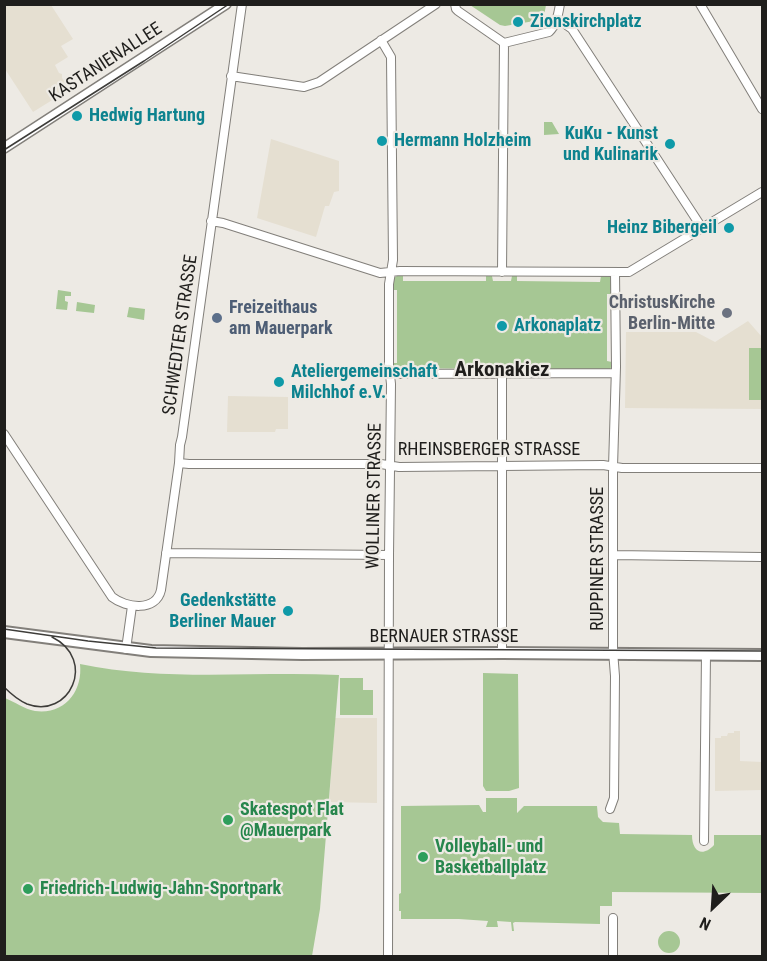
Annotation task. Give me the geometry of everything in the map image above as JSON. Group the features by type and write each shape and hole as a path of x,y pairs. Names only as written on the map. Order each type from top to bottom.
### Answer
{"main road":[{"name":"BERNAUER STRASSE","path":"4,632 151,651 762,654"}],"street":[{"name":"KASTANIENALLEE","path":"4,148 226,4"},
{"name":"SCHWEDTER STRASSE","path":"132,606 150,604 155,602 159,596 242,4"},
{"path":"231,76 304,87 319,82 436,4"},
{"path":"455,4 458,11 504,43 549,32 557,20 560,4"},
{"path":"699,4 762,110"},
{"path":"557,20 572,29 702,228"},
{"name":"WOLLINER STRASSE","path":"381,40 391,57 393,260 389,284 391,465 388,957"},
{"path":"502,272 504,43"},
{"path":"211,221 380,273 629,272 762,192"},
{"name":"RUPPINER STRASSE","path":"610,809 614,798 615,272"},
{"path":"390,374 615,373"},
{"path":"502,374 502,653"},
{"path":"4,434 112,597 132,606 126,649"},
{"name":"RHEINSBERGER STRASSE","path":"179,463 381,464 399,467 603,465 622,468 762,468"},
{"path":"166,553 389,555"},
{"path":"613,555 762,557"},
{"path":"704,841 706,654"},
{"path":"613,918 613,957"}],"shaded area":[{"path":"4,5 51,5 73,39 61,46 68,57 55,65 70,89 33,112 5,69"},
{"path":"271,139 339,161 339,191 334,192 329,206 325,206 316,237 257,218"},
{"path":"748,321 762,337 762,409 625,408 626,332 696,332 715,342"},
{"path":"228,396 288,397 288,429 276,429 275,432 227,432"},
{"path":"335,718 377,718 377,803 329,802"},
{"path":"734,731 740,731 740,761 762,762 762,790 715,791 715,738 727,736 728,733 734,733"}],"green space":[{"path":"470,5 546,5 544,16 540,20 505,26"},
{"path":"544,122 552,122 559,134 544,135"},
{"name":"Arkonaplatz","path":"403,275 403,281 486,281 486,276 492,276 493,281 511,281 512,276 517,276 517,281 600,282 601,276 608,275 611,277 612,294 607,294 607,361 612,362 612,366 607,370 395,368 392,363 397,363 397,290 391,290 392,279"},
{"path":"58,290 71,292 71,296 65,296 65,301 68,302 67,310 56,309"},
{"path":"77,302 95,305 94,313 76,311"},
{"path":"129,307 145,309 144,320 127,317"},
{"path":"749,348 762,348 762,400 749,400"},
{"path":"80,664 144,673 339,675 320,909 312,956 5,956 5,698 35,711 55,709 63,705 75,692"},
{"path":"483,673 518,674 519,788 509,791 486,791 483,786"},
{"path":"340,678 363,678 363,690 373,690 373,715 340,715"},
{"path":"486,798 517,798 517,813 524,806 597,806 598,817 603,822 619,823 620,834 692,835 696,849 702,852 714,845 714,835 762,835 762,893 612,892 612,906 600,906 600,924 515,922 513,923 514,931 512,931 511,922 497,921 498,927 486,927 488,921 401,919 399,894 401,893 401,806 479,805 483,812 486,812"},
{"path":"669,931 677,934 680,942 677,950 669,953 661,950 658,942 661,934"}],"tram line":[{"path":"4,150 229,4"},
{"path":"4,629 156,648 762,651"},
{"path":"4,687 27,704 42,707 55,704 65,696 72,685 75,673 73,659 66,647 52,637"}],"place":[{"name":"Zionskirchplatz","path":"518,22"},
{"name":"Hedwig Hartung","path":"77,116"},
{"name":"Hermann Holzheim","path":"382,141"},
{"name":"KuKu - Kunst und Kulinarik","path":"670,144"},
{"name":"Heinz Bibergeil","path":"729,228"},
{"name":"ChristusKirche Berlin-Mitte","path":"727,313"},
{"name":"Freizeithaus am Mauerpark","path":"217,318"},
{"name":"Arkonaplatz","path":"502,326"},
{"name":"Ateliergemeinschaft Milchhof e.V.","path":"279,382"},
{"name":"Gedenkstätte Berliner Mauer","path":"288,611"},
{"name":"Skatespot Flat @Mauerpark","path":"228,820"},
{"name":"Volleyball- und Basketballplatz","path":"423,857"},
{"name":"Friedrich-Ludwig-Jahn-Sportpark","path":"28,889"}],"district":[{"name":"Arkonakiez","path":"502,371"}]}
